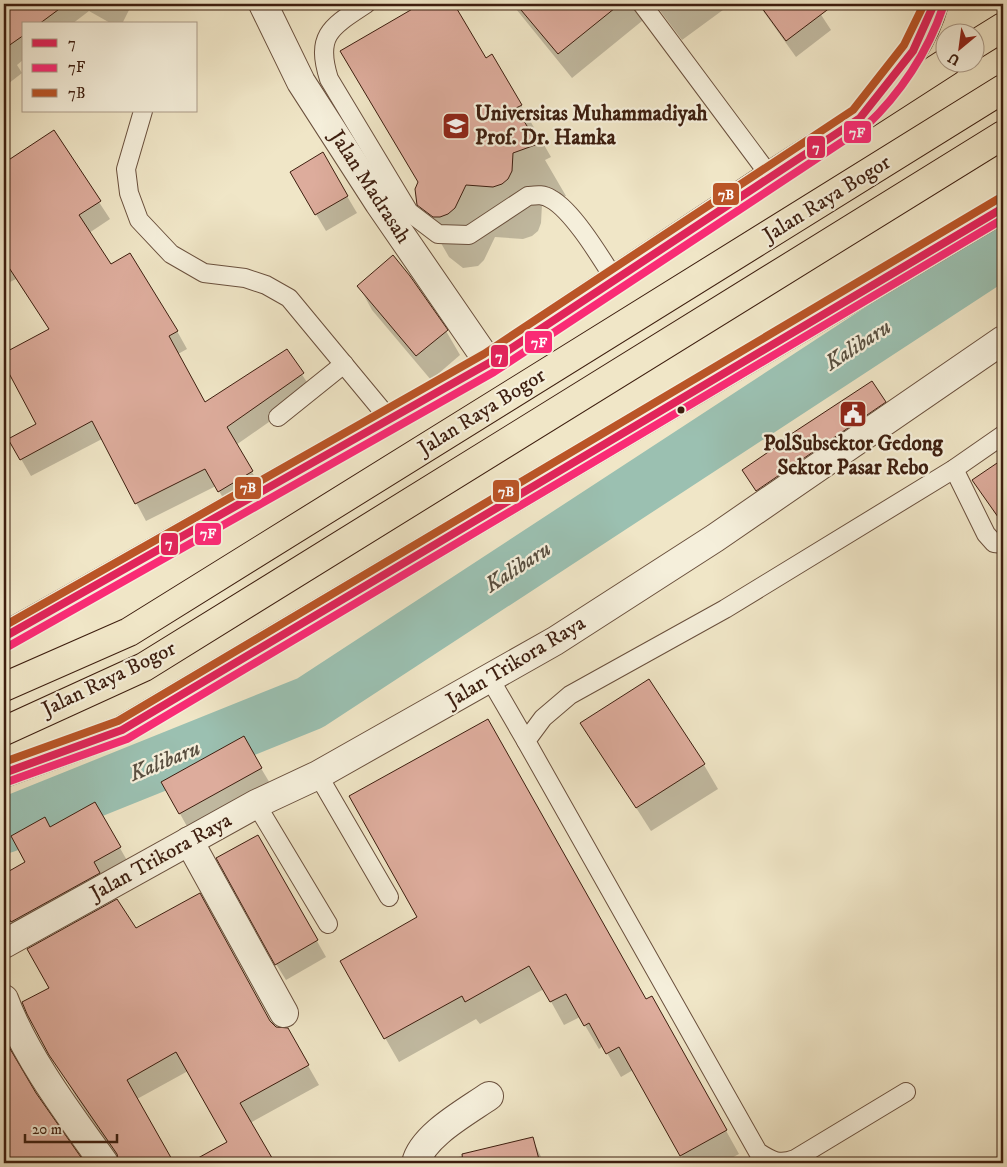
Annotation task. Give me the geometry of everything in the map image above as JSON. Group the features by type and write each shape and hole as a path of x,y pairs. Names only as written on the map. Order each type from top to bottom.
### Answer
{"highway":[{"path":"860,118 902,67 923,34 934,4"},
{"path":"984,39 1003,27"},
{"name":"Jalan Raya Bogor","path":"6,631 390,420 489,363 770,176 934,70"},
{"name":"Jalan Raya Bogor","path":"4,687 129,632 1003,89"},
{"name":"Jalan Raya Bogor","path":"4,731 144,667 1003,135"},
{"path":"4,773 122,730 1003,208"}],"street":[{"name":"Jalan Madrasah","path":"263,4 301,82 379,203 489,363"},
{"name":"Jalan Trikora Raya","path":"4,944 256,804 318,775 490,679 555,640 715,538 1003,340"},
{"path":"189,841 284,1013"},
{"path":"4,1000 12,1021 60,1100 104,1163"},
{"path":"416,1163 417,1155 435,1134 489,1096"}],"lane":[{"path":"366,4 338,22 324,40 323,59 329,79 409,212 438,234 455,237 470,235 528,196 540,194 563,208 598,253 615,280"},
{"path":"642,4 770,176"},
{"path":"144,112 126,169 129,193 139,220 171,254 204,273 245,278 266,284 289,298 390,420"},
{"path":"278,417 344,364"},
{"path":"526,741 543,718 570,695 725,609 954,469 1003,435"},
{"path":"954,469 986,534 994,543 1003,544"},
{"path":"490,679 758,1152 774,1162 785,1163 795,1159 906,1092"},
{"path":"318,775 389,897"},
{"path":"256,804 328,924"}],"building":[{"path":"4,4 66,4 42,22 22,22 22,36 4,49"},
{"name":"Universitas Muhammadiyah Prof. Dr. Hamka","path":"421,4 454,4 486,58 492,54 522,105 516,108 538,144 513,153 512,171 508,179 502,184 493,187 466,185 455,208 448,214 440,217 433,217 417,205 415,189 418,182 340,51"},
{"path":"516,4 620,4 558,54"},
{"path":"759,4 835,4 786,41"},
{"path":"54,130 101,201 79,215 111,264 130,253 178,331 169,336 205,402 287,349 304,373 227,427 253,471 218,492 205,469 135,504 92,421 20,460 8,439 36,424 4,364 4,353 49,329 4,260 4,163"},
{"path":"323,152 348,196 315,215 290,172"},
{"path":"393,255 448,330 416,356 357,286"},
{"path":"872,381 886,402 756,491 742,470 780,444 779,442"},
{"path":"1003,459 1003,524 972,480"},
{"path":"649,679 705,764 636,808 580,723"},
{"path":"488,719 646,999 652,996 727,1130 680,1156 619,1047 606,1054 589,1023 584,1026 566,994 550,1002 529,966 465,1002 462,996 384,1039 340,961 417,917 349,796"},
{"path":"244,736 262,768 179,814 161,782"},
{"path":"95,802 121,847 94,862 100,873 11,922 4,910 4,874 25,862 11,836 45,817 50,827"},
{"path":"258,835 318,940 275,965 216,858"},
{"path":"200,893 270,1021 276,1027 288,1028 309,1065 240,1103 275,1163 189,1163 227,1142 176,1052 127,1080 174,1163 119,1163 117,1154 49,1055 27,1014 22,1002 49,988 27,949 117,899 136,928"},
{"path":"9,1047 36,1093 85,1163 4,1163 4,1051"},
{"path":"533,1137 540,1163 463,1163 462,1154"}],"waterway":[{"name":"Kalibaru","path":"4,826 310,703 1003,250"}],"transit line":[{"name":"7B","path":"4,626 484,354 853,110 904,45 924,4"},
{"name":"7","path":"4,637 489,363 860,118 913,51 934,4"},
{"name":"7F","path":"9,646 494,372 866,126 890,100 912,71 937,24 943,7"},
{"name":"7B","path":"4,762 118,721 998,199"},
{"name":"7","path":"4,773 122,730 1003,208"},
{"name":"7F","path":"7,782 127,739 1003,219"}],"place":[{"name":"Universitas Muhammadiyah Prof. Dr. Hamka","path":"456,126"},
{"name":"PolSubsektor Gedong Sektor Pasar Rebo","path":"853,414"}]}
